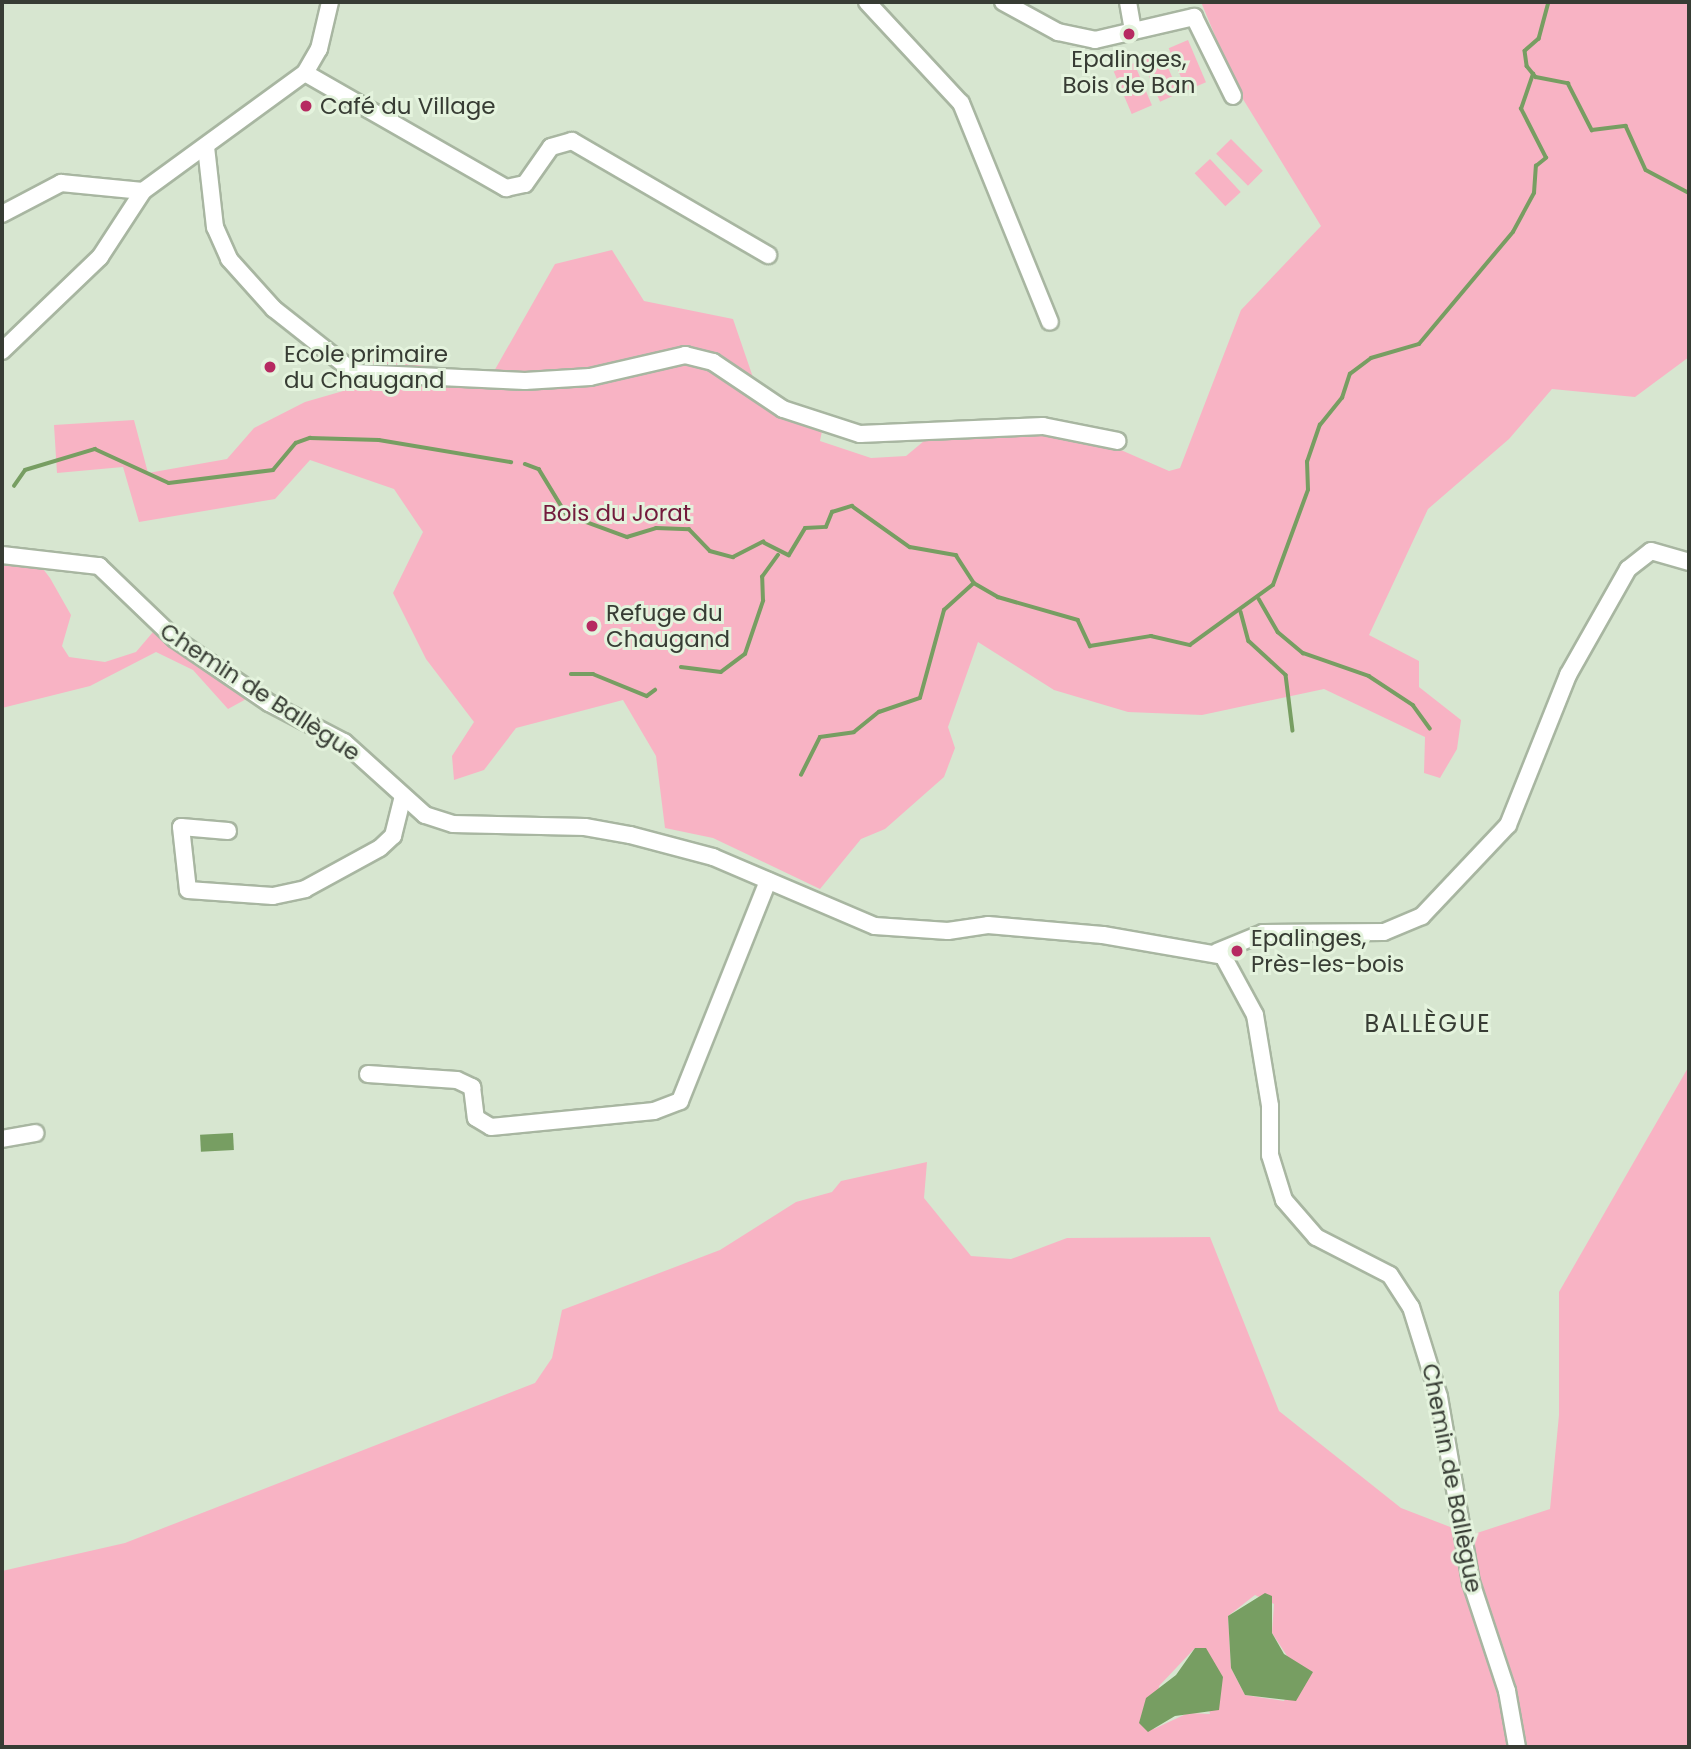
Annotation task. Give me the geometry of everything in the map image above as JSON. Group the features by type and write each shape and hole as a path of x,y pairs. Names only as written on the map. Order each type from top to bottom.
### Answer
{"street":[{"path":"2,351 100,257 143,191 305,73 319,49 330,2"},
{"path":"867,2 961,103 1050,322"},
{"path":"1003,2 1078,38 1116,38 1133,29 1197,19 1233,96"},
{"path":"1128,2 1133,29"},
{"path":"305,73 506,188 525,184 551,148 572,141 768,255"},
{"path":"206,147 215,227 229,259 274,309 355,373 525,381 590,377 685,355 713,362 783,409 860,434 1043,426 1118,441"},
{"path":"2,214 61,183 143,191"},
{"path":"1217,952 1263,933 1384,932 1422,916 1508,825 1568,675 1628,569 1651,551 1689,562"},
{"name":"Chemin de Ballègue","path":"2,555 99,566 175,639 269,703 344,742 402,799 453,824 585,827 630,835 713,857 875,926 948,931 988,925 1217,952 1235,968 1255,1015 1270,1106 1270,1155 1284,1200 1317,1237 1390,1275 1411,1307 1439,1397 1471,1582 1507,1690 1517,1747"},
{"path":"228,831 181,827 188,890 273,895 304,889 380,848 393,836 402,799"},
{"path":"368,1074 457,1080 472,1087 476,1118 491,1127 653,1111 680,1101 768,881"},
{"path":"2,1139 35,1133"}],"green space":[{"name":"Bois du Jorat","path":"1201,2 1689,2 1689,357 1635,397 1552,389 1509,439 1428,509 1369,635 1419,661 1419,687 1461,720 1457,749 1440,778 1424,773 1425,737 1324,689 1202,715 1128,712 1054,690 978,642 948,727 955,748 944,777 885,829 861,839 820,889 713,838 665,828 656,756 623,700 516,728 484,770 454,780 452,756 474,722 426,659 393,593 423,532 394,489 310,460 275,499 139,522 123,467 57,473 54,425 134,420 148,473 227,459 254,428 305,402 357,387 368,360 493,373 555,264 612,250 644,301 733,319 758,392 824,421 820,441 871,458 906,456 930,436 1040,433 1114,447 1169,471 1180,468 1241,310 1321,226 1238,91"},
{"path":"1188,40 1206,82 1187,91 1169,48"},
{"path":"1161,52 1179,93 1160,102 1142,61"},
{"path":"1134,63 1152,105 1132,114 1114,72"},
{"path":"1231,139 1263,171 1248,186 1216,154"},
{"path":"1210,159 1241,192 1225,206 1195,173"},
{"path":"2,559 40,565 50,578 71,615 62,646 69,657 105,662 136,652 153,632 248,698 228,709 193,670 156,652 90,686 2,708"},
{"path":"1689,1066 1689,1747 2,1747 2,1571 125,1543 535,1383 552,1358 562,1310 720,1250 796,1202 832,1192 841,1181 927,1162 924,1198 971,1256 1011,1259 1067,1238 1210,1237 1279,1411 1401,1508 1471,1535 1550,1509 1559,1415 1559,1292","holes":["1255,1595 1274,1604 1272,1633 1291,1662 1302,1665 1284,1701 1245,1695 1231,1668 1228,1616","1195,1648 1210,1714 1188,1713 1154,1729 1159,1686"]}],"shaded area":[{"path":"233,1133 234,1150 201,1152 200,1135"},
{"path":"1265,1593 1272,1596 1272,1633 1284,1654 1313,1672 1296,1701 1245,1695 1231,1668 1228,1616"},
{"path":"1195,1648 1206,1648 1223,1677 1219,1710 1175,1716 1148,1732 1139,1723 1146,1698 1176,1675"}],"waterway":[{"path":"1549,2 1539,39 1525,51 1527,66 1536,77 1568,83 1592,130 1626,126 1646,170 1689,193"},
{"path":"525,464 539,469 567,515 627,537 656,528 689,529 710,551 733,557 763,542 789,555 805,528 826,527 832,512 852,506 910,547 956,555 974,583 998,597 1078,620 1090,646 1151,636 1190,645 1273,585 1308,490 1307,462 1320,425 1342,398 1350,374 1371,358 1419,344 1513,232 1534,193 1536,166 1546,158 1521,109 1533,74"},
{"path":"14,486 25,470 95,449 169,483 273,470 296,443 310,438 379,440 511,462"},
{"path":"681,667 721,672 745,654 763,601 762,577 778,555"},
{"path":"801,775 820,737 854,732 879,712 920,698 944,610 974,583"},
{"path":"1259,599 1278,632 1303,653 1369,676 1413,705 1430,728"},
{"path":"1241,612 1249,641 1286,675 1293,731"},
{"path":"571,674 593,674 647,696 655,690"}],"place":[{"name":"Epalinges, Bois de Ban","path":"1129,34"},
{"name":"Café du Village","path":"306,106"},
{"name":"Ecole primaire du Chaugand","path":"270,367"},
{"name":"Refuge du Chaugand","path":"592,626"},
{"name":"Epalinges, Près-les-bois","path":"1237,951"}],"district":[{"name":"BALLÈGUE","path":"1428,1024"}]}
